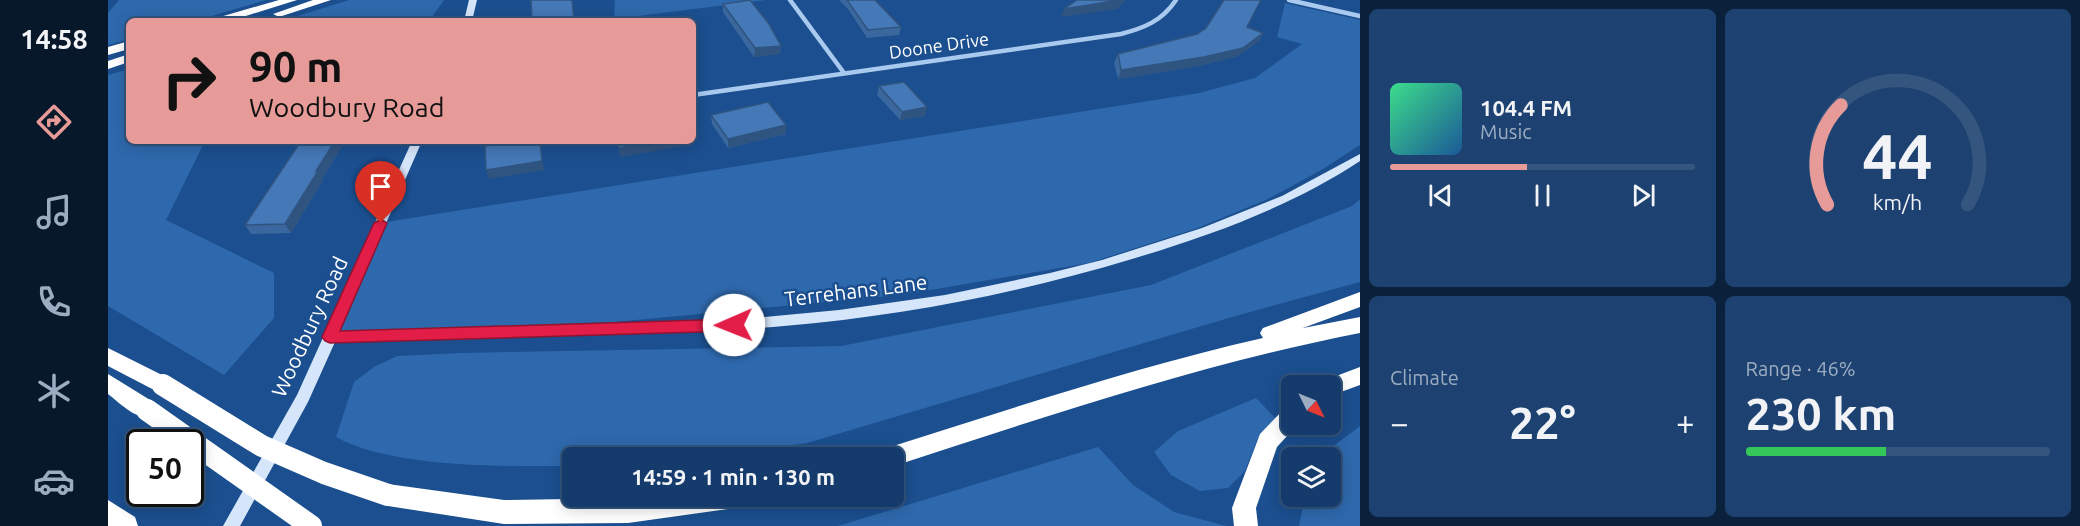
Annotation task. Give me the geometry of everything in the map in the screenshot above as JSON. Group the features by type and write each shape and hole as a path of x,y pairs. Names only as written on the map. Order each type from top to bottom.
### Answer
{"highway":[{"path":"228,18 291,0"},
{"path":"264,18 325,0"},
{"path":"108,51 126,46"},
{"path":"108,64 126,59"},
{"path":"904,453 1189,363 1360,299"},
{"path":"1189,363 1300,335 1360,325"},
{"path":"108,357 163,385 262,446 324,473 388,495 504,512 628,511 658,507"},
{"path":"1341,383 1360,376"},
{"path":"108,383 311,526"},
{"path":"1246,526 1244,508 1268,441 1281,427"},
{"path":"108,512 126,526"}],"main road":[{"path":"469,18 472,0"},
{"name":"Woodbury Road","path":"231,526 303,398 416,144"},
{"name":"Terrehans Lane","path":"330,337 734,325 877,310 929,302 1093,267 1210,231 1280,202 1331,177 1360,157"}],"street":[{"path":"790,0 844,73"},
{"name":"Doone Drive","path":"696,95 1121,34 1154,24 1167,14 1176,0"},
{"path":"1289,0 1360,16"}],"shaded area":[{"path":"119,0 266,0 205,18 126,18 126,40 108,45 108,13"},
{"path":"349,0 444,0 431,18 292,18"},
{"path":"615,0 765,0 622,18 614,18"},
{"path":"1285,3 1360,20 1360,145 1323,169 1268,199 1195,229 1089,263 901,295 518,331 330,337 380,223 1199,93 1255,78 1302,44 1277,37"},
{"path":"126,70 126,144 204,144 166,220 274,273 274,318 224,375 108,306 108,75"},
{"path":"1360,199 1360,282 1232,317 807,443 780,447 562,447 562,466 516,466 452,464 419,460 388,455 336,437 354,382 374,367 397,356 841,346 1151,285 1352,206"},
{"path":"1256,398 1276,419 1257,440 1245,471 1228,488 1200,491 1171,475 1154,452 1178,431"},
{"path":"1360,426 1360,526 1299,526 1303,507 1341,507 1341,447 1332,447"},
{"path":"1098,447 1133,485 1174,512 1226,526 838,526"}],"building":[{"path":"531,0 572,0 574,18 532,18"},
{"path":"750,0 769,24 781,46 755,48 723,4"},
{"path":"847,0 875,0 901,27 868,30"},
{"path":"1077,0 1120,0 1064,9"},
{"path":"1224,0 1261,0 1247,27 1263,33 1243,48 1204,57 1121,70 1118,54 1197,34 1206,28"},
{"path":"904,82 927,107 902,112 879,86"},
{"path":"768,102 786,125 728,139 711,115"},
{"path":"299,144 333,144 285,224 245,225"},
{"path":"540,144 542,161 486,170 485,146"},
{"path":"618,144 642,144 619,148"}],"route":[{"path":"381,223 330,337 734,325"}]}
